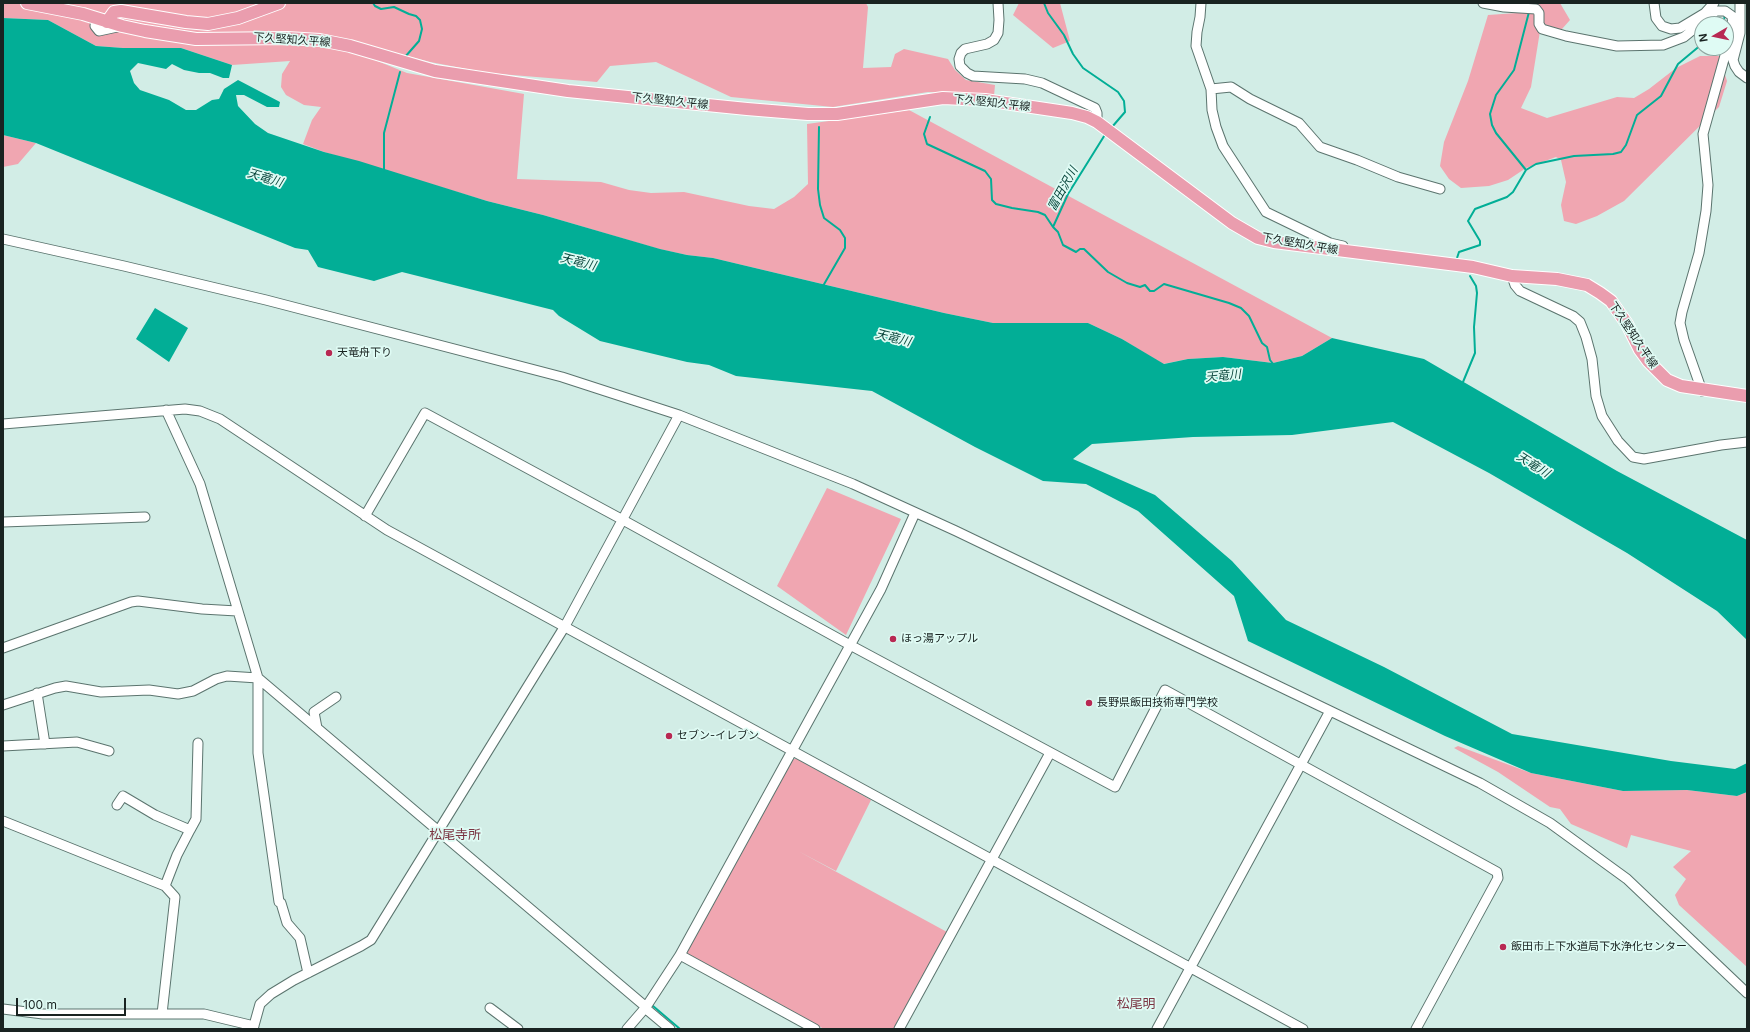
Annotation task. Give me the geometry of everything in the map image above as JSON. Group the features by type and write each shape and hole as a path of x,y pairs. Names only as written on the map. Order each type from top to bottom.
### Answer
{"main road":[{"name":"下久堅知久平線","path":"27,3 122,26 196,39 280,38 320,40 350,46 435,71 568,91 747,109 836,114 941,98 971,99 1072,113 1087,117 1100,124 1232,223 1250,234 1274,242 1473,268 1512,276 1574,282 1587,285 1611,301 1620,313 1640,350 1656,371 1666,380 1681,386 1702,391 1747,396"},
{"path":"102,20 114,12 121,11 186,22 208,24 238,18 279,3"}],"street":[{"path":"998,3 998,33 994,40 987,44 965,49 961,53 959,59 960,66 967,73 973,76 1025,79 1042,83 1095,108 1100,124"},
{"path":"1201,3 1196,46 1211,89 1212,110 1216,127 1224,146 1266,212 1330,243 1349,247 1357,254"},
{"path":"1483,3 1530,9 1539,13 1539,24 1542,28 1566,36 1617,46 1663,44 1684,37 1716,11 1729,7 1734,20 1733,27 1703,134 1708,185 1706,211 1699,253 1680,323 1684,340 1702,391"},
{"path":"1654,3 1656,18 1662,26 1671,29 1680,28 1705,13 1714,3"},
{"path":"1740,3 1740,33 1733,60 1738,72 1747,78"},
{"path":"1211,89 1232,87 1250,99 1299,123 1320,147 1398,177 1440,189"},
{"path":"3,239 139,269 473,353 562,377 679,415 853,484 1480,783 1550,823 1626,879 1747,993"},
{"path":"1512,276 1515,285 1520,292 1573,316 1580,322 1592,359 1596,396 1602,416 1618,441 1633,457 1644,459 1721,445 1747,442"},
{"path":"3,424 186,409 200,411 220,419 387,530 1303,1029"},
{"path":"166,410 200,484 258,678 258,753 279,902 281,903 287,923 300,938 308,973"},
{"path":"365,516 424,414 623,520 850,645 1115,787 1165,690 1497,872 1498,878 1416,1029"},
{"path":"3,1009 42,1014 204,1014 255,1028 258,1008 264,1000 282,987 371,940 565,626 679,415"},
{"path":"627,1029 646,1008 680,955 881,589 915,513"},
{"path":"3,522 145,517"},
{"path":"3,648 131,602 138,601 202,609 238,611"},
{"path":"3,705 37,693 66,686 101,692 148,690 178,694 193,691 216,679 227,676 258,678 670,1029"},
{"path":"37,693 45,744"},
{"path":"317,728 314,712 336,697"},
{"path":"1157,1029 1330,712"},
{"path":"3,746 77,742 109,751"},
{"path":"165,886 177,855 196,819 198,742"},
{"path":"899,1029 1050,753"},
{"path":"117,805 123,796 155,815 190,830"},
{"path":"3,821 165,886 175,897 162,1014"},
{"path":"680,955 813,1029"},
{"path":"490,1008 518,1029"}],"shaded area":[{"path":"3,3 866,3 868,7 863,68 891,67 895,54 904,49 948,59 955,70 966,80 995,85 994,96 928,92 833,107 731,97 656,62 610,66 597,82 488,73 430,62 355,42 365,56 407,73 524,94 517,179 601,182 629,190 651,193 684,192 749,206 774,209 794,197 808,184 807,124 909,110 1332,338 1302,356 1273,363 1223,357 1188,359 1163,364 1122,339 1088,323 993,323 944,313 713,258 687,255 659,249 543,215 487,201 324,152 303,144 312,120 321,107 304,105 286,95 281,87 282,74 290,61 232,65 181,48 123,48 96,46 48,20 3,18"},
{"path":"1019,3 1060,3 1070,41 1053,48 1013,15"},
{"path":"1528,3 1560,3 1570,20 1562,29 1540,31 1531,87 1521,108 1547,118 1617,97 1634,98 1649,89 1676,68 1700,56 1719,56 1727,81 1719,107 1624,201 1597,216 1576,224 1564,221 1561,205 1566,182 1561,160 1556,157 1526,168 1508,180 1489,186 1461,188 1449,179 1440,166 1444,142 1468,81 1488,15 1531,12"},
{"path":"3,135 36,143 18,164 3,167"},
{"path":"827,488 901,519 846,635 777,586"},
{"path":"1458,746 1531,773 1623,791 1687,790 1737,796 1747,792 1747,967 1679,905 1675,895 1686,879 1673,867 1691,851 1631,835 1627,848 1571,824 1560,809 1550,807 1498,772 1454,748"},
{"path":"792,759 797,759 871,800 836,871 798,851 947,932 894,1029 824,1029 686,954"}],"water":[{"name":"天竜川","path":"3,18 48,20 96,46 123,48 181,48 232,65 229,78 223,78 210,73 199,73 184,70 172,64 166,69 138,63 130,71 134,83 140,90 169,100 186,110 196,110 212,100 219,99 224,89 238,80 280,102 279,107 267,107 244,95 236,95 238,106 255,124 268,133 324,152 359,161 487,201 543,215 660,249 687,255 713,258 944,313 993,323 1088,323 1122,339 1164,364 1188,359 1223,357 1273,363 1302,356 1332,338 1424,359 1617,471 1747,540 1747,640 1717,611 1627,553 1489,473 1393,422 1292,435 1193,437 1092,444 1073,459 1155,495 1232,561 1286,620 1384,667 1512,734 1671,761 1735,769 1747,763 1747,792 1737,796 1687,790 1623,791 1531,773 1445,736 1248,641 1234,596 1138,511 1086,484 1043,481 975,447 872,391 736,376 709,365 687,362 600,341 559,316 553,310 402,272 374,281 318,267 308,250 295,248 36,143 3,135"},
{"path":"155,308 188,328 169,362 136,339"}],"waterway":[{"path":"373,3 381,9 394,7 416,16 420,20 422,29 419,41 405,57"},
{"name":"富田沢川","path":"1044,3 1048,13 1064,35 1073,54 1083,68 1118,92 1124,101 1125,112 1112,127"},
{"path":"1526,170 1496,133 1492,125 1490,114 1496,95 1514,70 1529,12"},
{"path":"1459,261 1457,258 1459,252 1480,245 1480,241 1468,221 1475,209 1507,197 1513,192 1526,170 1536,164 1574,156 1613,154 1621,152 1626,145 1637,115 1661,96 1678,64 1694,51"},
{"path":"384,171 384,133 400,72"},
{"path":"930,117 924,134 927,144 985,171 991,179 992,200 996,204 1038,212 1045,215 1053,227"},
{"path":"819,127 818,189 820,205 824,218 840,230 845,238 845,248 823,286"},
{"name":"富田沢川","path":"1106,133 1068,194 1053,227 1058,232 1063,245 1076,252 1080,249 1084,249 1108,272 1127,283 1140,287 1145,285 1150,291 1154,291 1164,284 1229,303 1241,308 1249,316 1262,343 1267,347 1270,360 1274,365"},
{"path":"1463,382 1475,353 1474,327 1477,293 1476,286 1470,276"},
{"path":"653,1006 680,1029"}],"place":[{"name":"天竜舟下り","path":"329,353"},
{"name":"ほっ湯アップル","path":"893,639"},
{"name":"長野県飯田技術専門学校","path":"1089,703"},
{"name":"セブン-イレブン","path":"669,736"},
{"name":"飯田市上下水道局下水浄化センター","path":"1503,947"}],"district":[{"name":"松尾寺所","path":"455,835"},
{"name":"松尾明","path":"1136,1004"}]}
